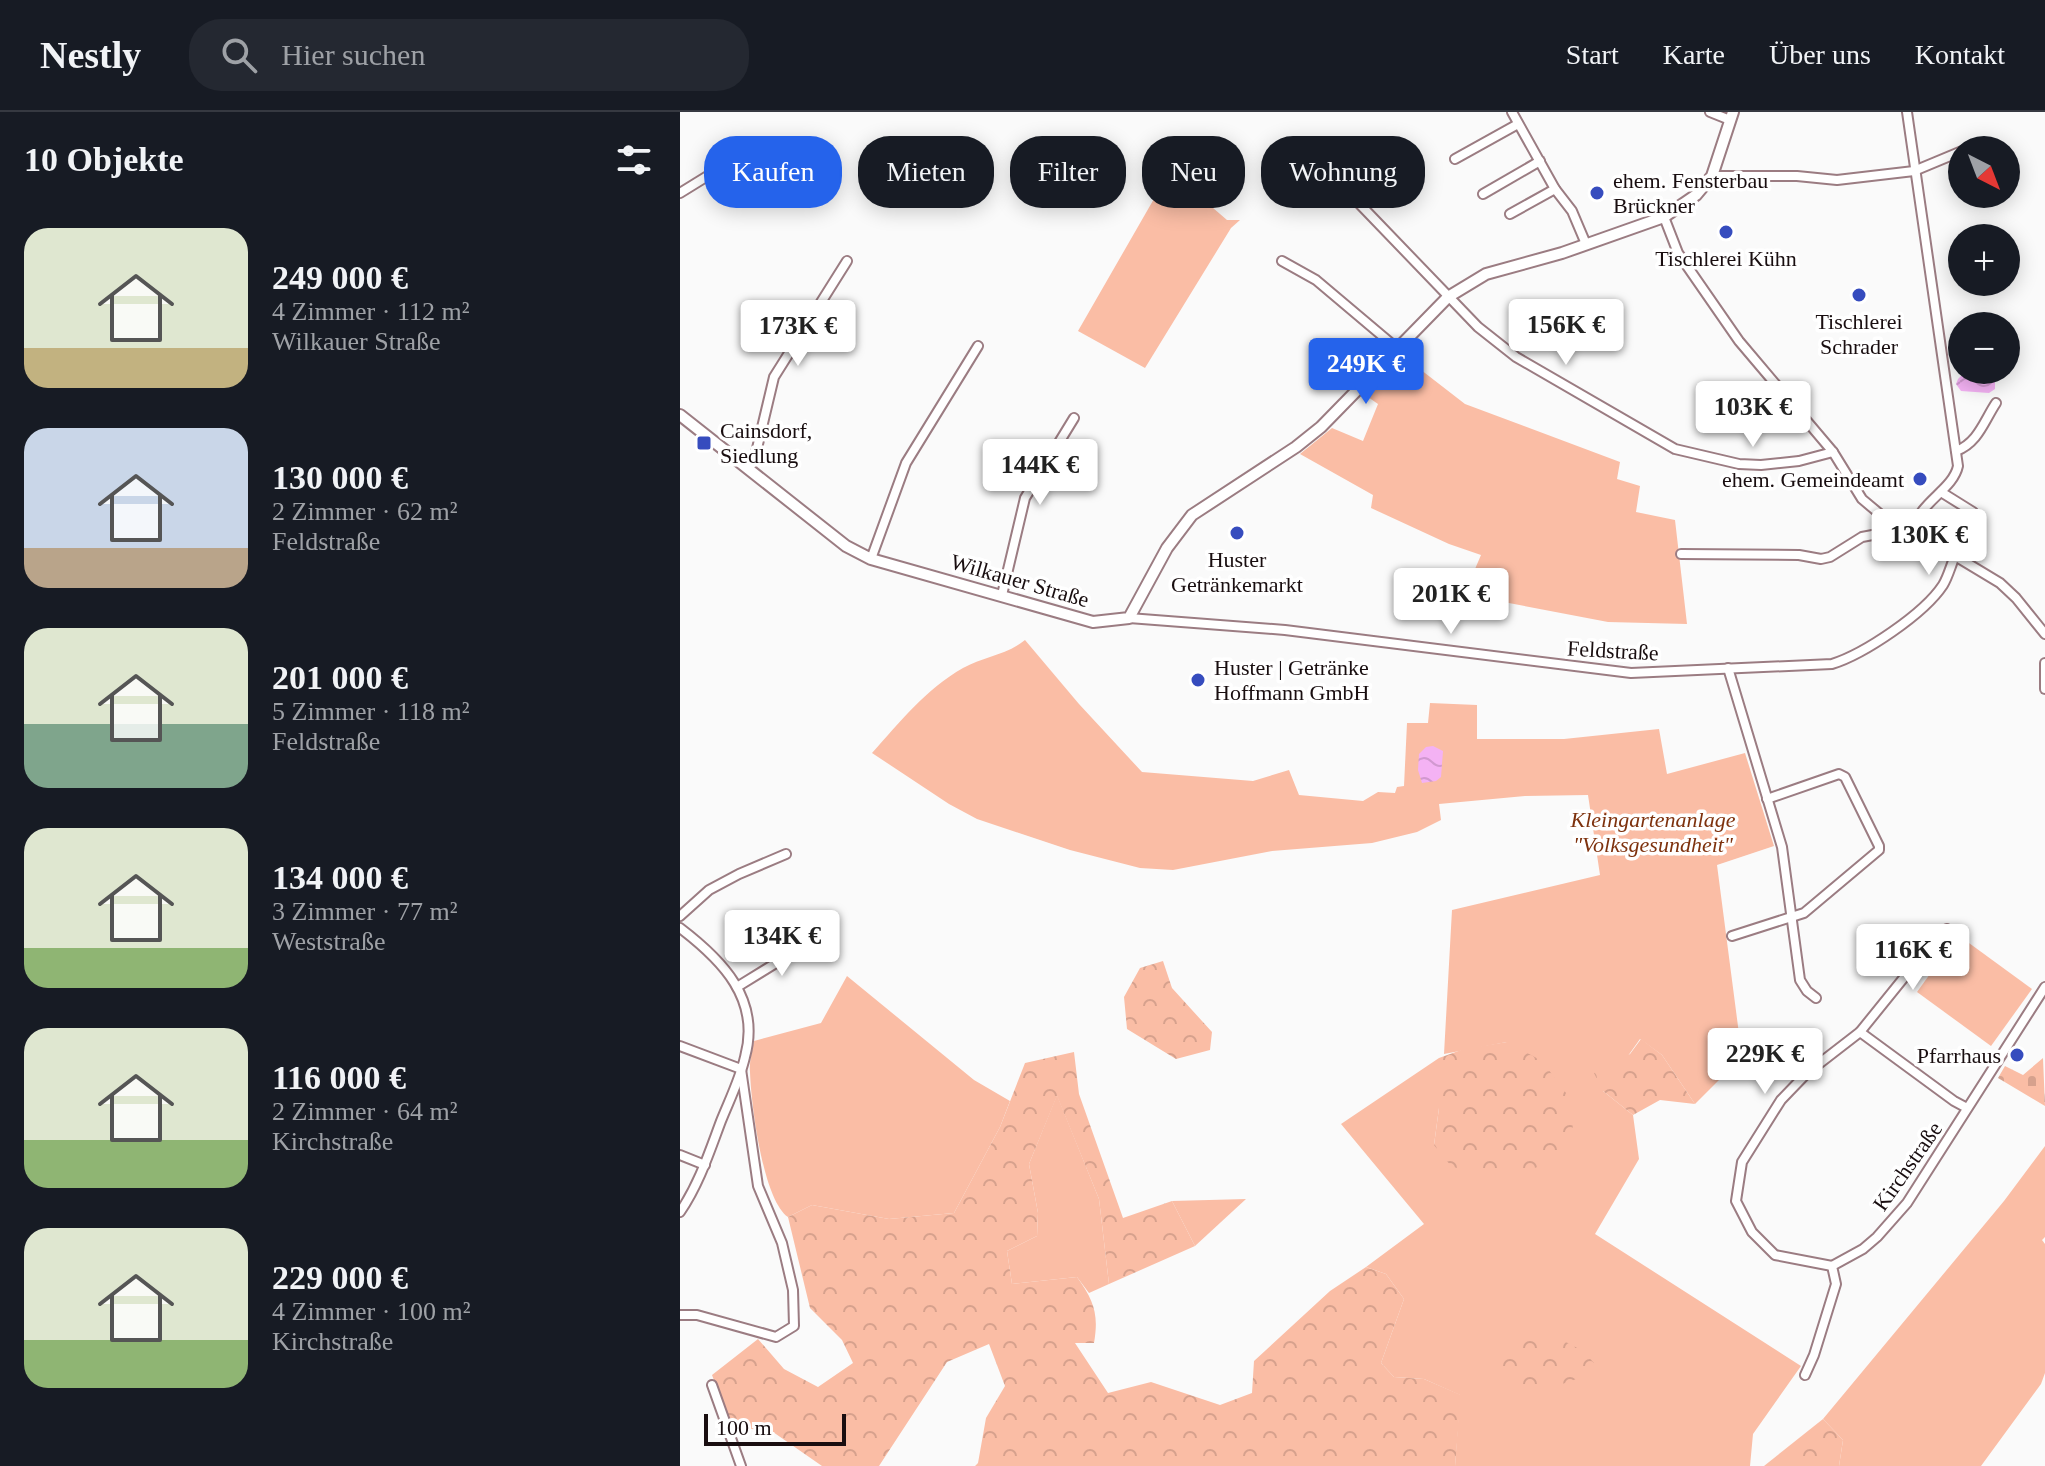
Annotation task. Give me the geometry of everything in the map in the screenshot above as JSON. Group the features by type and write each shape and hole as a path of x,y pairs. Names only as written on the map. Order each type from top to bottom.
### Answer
{"street":[{"path":"1512,112 1555,189 1572,211 1586,244"},
{"path":"1129,618 1167,548 1192,515 1308,437 1399,350 1448,297 1486,274 1664,217 1696,195 1712,176 1732,116 1710,112"},
{"path":"1907,112 1957,472 1918,517 1916,527 1922,536 2000,583 2045,634"},
{"path":"1455,159 1518,124"},
{"path":"1712,176 1797,176 1837,180 1914,171 1948,156"},
{"path":"1483,194 1540,161"},
{"path":"680,193 704,178"},
{"path":"1510,214 1555,189"},
{"path":"1363,208 1478,327 1516,357 1675,449 1739,464 1761,465 1799,461 1833,452"},
{"path":"1664,217 1678,253 1700,287 1739,341 1833,452 1862,499 1899,530 1916,527"},
{"path":"748,469 754,461 774,377 847,261"},
{"path":"1282,261 1316,280 1399,350"},
{"path":"871,559 906,463 978,346"},
{"path":"1956,451 1976,437 1996,403"},
{"name":"Wilkauer Straße","path":"680,415 846,546 871,559 1093,622 1129,618"},
{"path":"1002,595 1025,498 1074,418"},
{"path":"1941,492 1973,512"},
{"path":"1681,554 1799,555 1821,559 1830,557 1862,537 1883,533 1894,525"},
{"name":"Feldstraße","path":"1129,618 1285,630 1631,673 1832,664 1849,658 1891,632 1918,610 1943,585 1955,556"},
{"path":"2045,663 2045,689"},
{"path":"1728,668 1782,847 1800,980 1816,998"},
{"path":"1732,936 1804,913 1879,850 1845,777 1839,774 1767,799"},
{"path":"680,916 709,890 786,854"},
{"path":"680,928 725,967 737,987 749,1037 741,1069 705,1165 680,1212"},
{"path":"1805,1375 1836,1284 1832,1266 1775,1255 1752,1232 1736,1201 1742,1162 1781,1100 1807,1073 1860,1032 1940,933 1947,929"},
{"path":"737,987 810,942"},
{"name":"Kirchstraße","path":"1832,1266 1863,1249 1899,1214 1924,1180 2045,987"},
{"name":"Kirchstraße","path":"1860,1032 1967,1108"},
{"path":"680,1046 741,1069"},
{"path":"680,1315 697,1315 776,1337 794,1326 793,1290 782,1243 758,1186 741,1069"},
{"path":"680,1155 705,1165"},
{"path":"712,1385 741,1466"}],"green space":[{"path":"1149,208 1213,208 1227,220 1240,220 1231,228 1145,368 1078,331"},
{"path":"1403,356 1465,404 1620,462 1617,479 1640,486 1636,512 1675,520 1687,624 1608,622 1472,596 1475,569 1481,555 1449,544 1371,508 1373,495 1300,454 1332,428 1363,441 1378,404 1365,395"},
{"name":"Kleingartenanlage \"Volksgesundheit\"","path":"1025,640 1142,772 1253,781 1289,770 1299,795 1363,801 1378,792 1395,793 1397,787 1404,786 1407,723 1428,723 1430,703 1477,705 1477,739 1564,739 1659,729 1667,774 1745,753 1774,846 1717,865 1742,1057 1695,1104 1662,1055 1640,1039 1603,1091 1633,1115 1639,1159 1595,1234 1801,1366 1753,1434 1750,1466 1455,1466 1460,1395 1424,1379 1394,1377 1381,1363 1404,1299 1386,1274 1366,1267 1424,1224 1341,1124 1439,1058 1439,1108 1434,1145 1507,1042 1444,1054 1452,910 1600,875 1588,795 1525,796 1439,804 1441,820 1417,832 1372,843 1272,851 1173,870 1140,868 1070,850 977,819 872,753 914,707 950,676"},
{"path":"1958,935 2032,989 1991,1046 1917,992"},
{"path":"1163,961 1172,988 1212,1032 1210,1050 1176,1059 1127,1029 1124,997 1140,968"},
{"path":"847,976 974,1080 1010,1101 1000,1127 954,1213 889,1219 812,1205 788,1217 772,1192 760,1150 753,1106 750,1068 754,1041 821,1023"},
{"path":"1641,1039 1662,1055 1695,1104 1660,1100 1633,1115 1603,1091 1594,1073 1630,1054"},
{"path":"1507,1042 1542,1061 1572,1101 1573,1138 1540,1166 1498,1182 1451,1166 1434,1145 1439,1108 1439,1058 1464,1049"},
{"path":"1074,1052 1079,1094 1123,1218 1172,1201 1195,1246 1109,1284 1099,1199 1057,1096 1029,1164 1038,1213 1037,1236 1007,1251 1012,1284 1077,1277 1088,1293 1096,1324 1094,1343 1075,1343 1108,1393 1151,1382 1220,1405 1252,1393 1254,1361 1330,1291 1366,1267 1386,1274 1404,1299 1381,1363 1394,1377 1424,1379 1461,1395 1455,1466 975,1466 986,1418 1005,1386 989,1344 947,1362 879,1466 822,1466 773,1432 731,1426 712,1375 758,1339 784,1369 818,1387 853,1363 842,1340 810,1308 788,1217 812,1205 889,1219 954,1213 1000,1127 1025,1063"},
{"path":"2043,1058 2045,1106 1998,1078 2005,1066 2023,1075"},
{"path":"1057,1095 1099,1199 1109,1284 1089,1293 1077,1277 1012,1284 1007,1251 1037,1236 1038,1213 1029,1164"},
{"path":"2045,1146 2045,1237 2042,1240 2045,1244 2045,1373 2041,1384 1981,1466 1839,1466 1843,1440 1823,1419 2004,1201"},
{"path":"1246,1199 1195,1246 1172,1201"},
{"path":"1530,1338 1566,1342 1594,1363 1582,1377 1531,1395 1515,1392 1493,1367 1509,1345"},
{"path":"1823,1419 1843,1440 1839,1466 1764,1466"}],"water":[{"path":"1956,384 1995,384 1995,389 1989,393 1961,391"},
{"path":"1433,746 1443,751 1441,777 1422,783 1418,770 1419,754 1426,747"}],"place":[{"name":"ehem. Fensterbau Brückner","path":"1597,193"},
{"name":"Tischlerei Kühn","path":"1726,232"},
{"name":"Tischlerei Schrader","path":"1859,295"},
{"name":"Cainsdorf, Siedlung","path":"704,443"},
{"name":"ehem. Gemeindeamt","path":"1920,479"},
{"name":"Huster Getränkemarkt","path":"1237,533"},
{"name":"Huster | Getränke Hoffmann GmbH","path":"1198,680"},
{"name":"Pfarrhaus","path":"2017,1055"}]}
